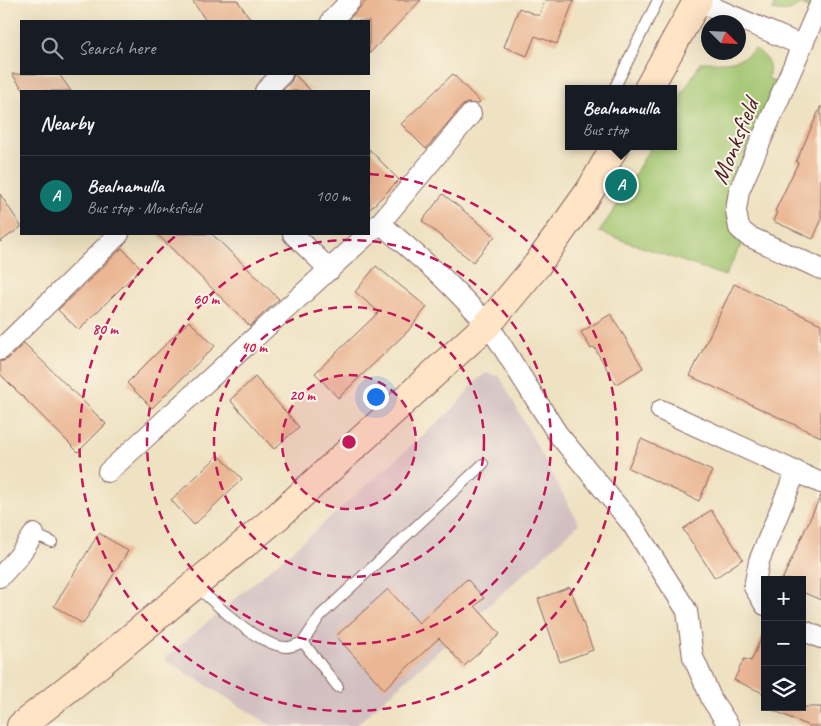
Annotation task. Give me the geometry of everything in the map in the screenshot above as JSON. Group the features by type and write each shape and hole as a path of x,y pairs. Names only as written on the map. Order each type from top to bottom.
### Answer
{"main road":[{"path":"650,85 698,0"},
{"path":"21,726 103,661 277,517 488,324 537,265 591,189 613,150"}],"street":[{"path":"332,20 351,0"},
{"path":"698,0 801,45"},
{"name":"Monksfield","path":"821,2 739,191 736,211 739,228 748,236 821,269"},
{"path":"266,90 281,75"},
{"path":"370,229 380,223 471,114"},
{"path":"380,223 442,277 488,324 557,433 632,524 687,611 693,658 712,700 729,726"},
{"path":"0,350 118,235"},
{"path":"294,235 330,270"},
{"path":"108,472 330,270 354,238"},
{"path":"661,410 821,483"},
{"path":"761,598 754,587 759,561 796,472"},
{"path":"0,577 18,557 34,534"},
{"path":"806,632 821,638"}],"lane":[{"path":"616,85 658,0"},
{"path":"195,585 234,620 270,644 286,648 303,642 320,616 483,464"},
{"path":"34,534 52,542"},
{"path":"303,642 338,687"}],"shaded area":[{"path":"486,373 500,377 579,524 355,726 272,726 164,659 316,530 454,408 477,380"}],"green space":[{"path":"776,0 813,0 810,9 801,4 794,9 784,12 772,10"},
{"path":"754,49 762,54 769,64 768,78 776,83 726,199 726,208 742,243 725,276 599,232 618,204 649,150 677,150 677,103 701,62 746,60 746,56"}],"building":[{"path":"192,0 237,0 251,20 205,20"},
{"path":"367,0 421,0 370,53 370,20 348,20"},
{"path":"545,0 574,0 557,44 535,36 527,56 504,47 519,8 539,16"},
{"path":"12,74 60,75 70,90 23,90"},
{"path":"453,74 480,102 477,104 467,103 462,106 426,149 401,124"},
{"path":"295,75 310,90 283,90"},
{"path":"821,106 821,221 813,239 773,221 777,212 775,211 798,163 796,162"},
{"path":"370,150 399,180 370,209"},
{"path":"0,194 20,224 20,228 0,242"},
{"path":"443,194 495,236 473,262 422,221"},
{"path":"158,235 213,235 279,299 250,326"},
{"path":"122,248 141,268 79,330 58,310"},
{"path":"376,266 427,307 408,331 338,398 315,373 379,312 355,292"},
{"path":"734,284 821,324 821,437 690,376"},
{"path":"611,314 643,368 616,384 594,347 591,349 581,332"},
{"path":"189,321 215,346 152,408 127,383"},
{"path":"24,343 106,424 78,452 0,374 0,362 8,359"},
{"path":"255,377 299,427 274,449 230,400"},
{"path":"641,439 712,471 699,501 628,468"},
{"path":"219,455 242,479 194,525 171,500"},
{"path":"821,495 821,600 806,594 806,576 784,576"},
{"path":"711,510 743,559 715,578 683,529"},
{"path":"99,533 128,551 83,624 54,606"},
{"path":"467,579 484,598 475,606 500,634 464,666 439,638 384,689 336,636 388,589 419,623"},
{"path":"570,587 593,650 560,662 538,599"},
{"path":"761,639 761,692 734,680 744,659 751,661"},
{"path":"806,707 821,707 821,726 809,726 775,711 806,711"}],"place":[{"name":"Bealnamulla","path":"621,185"}]}
